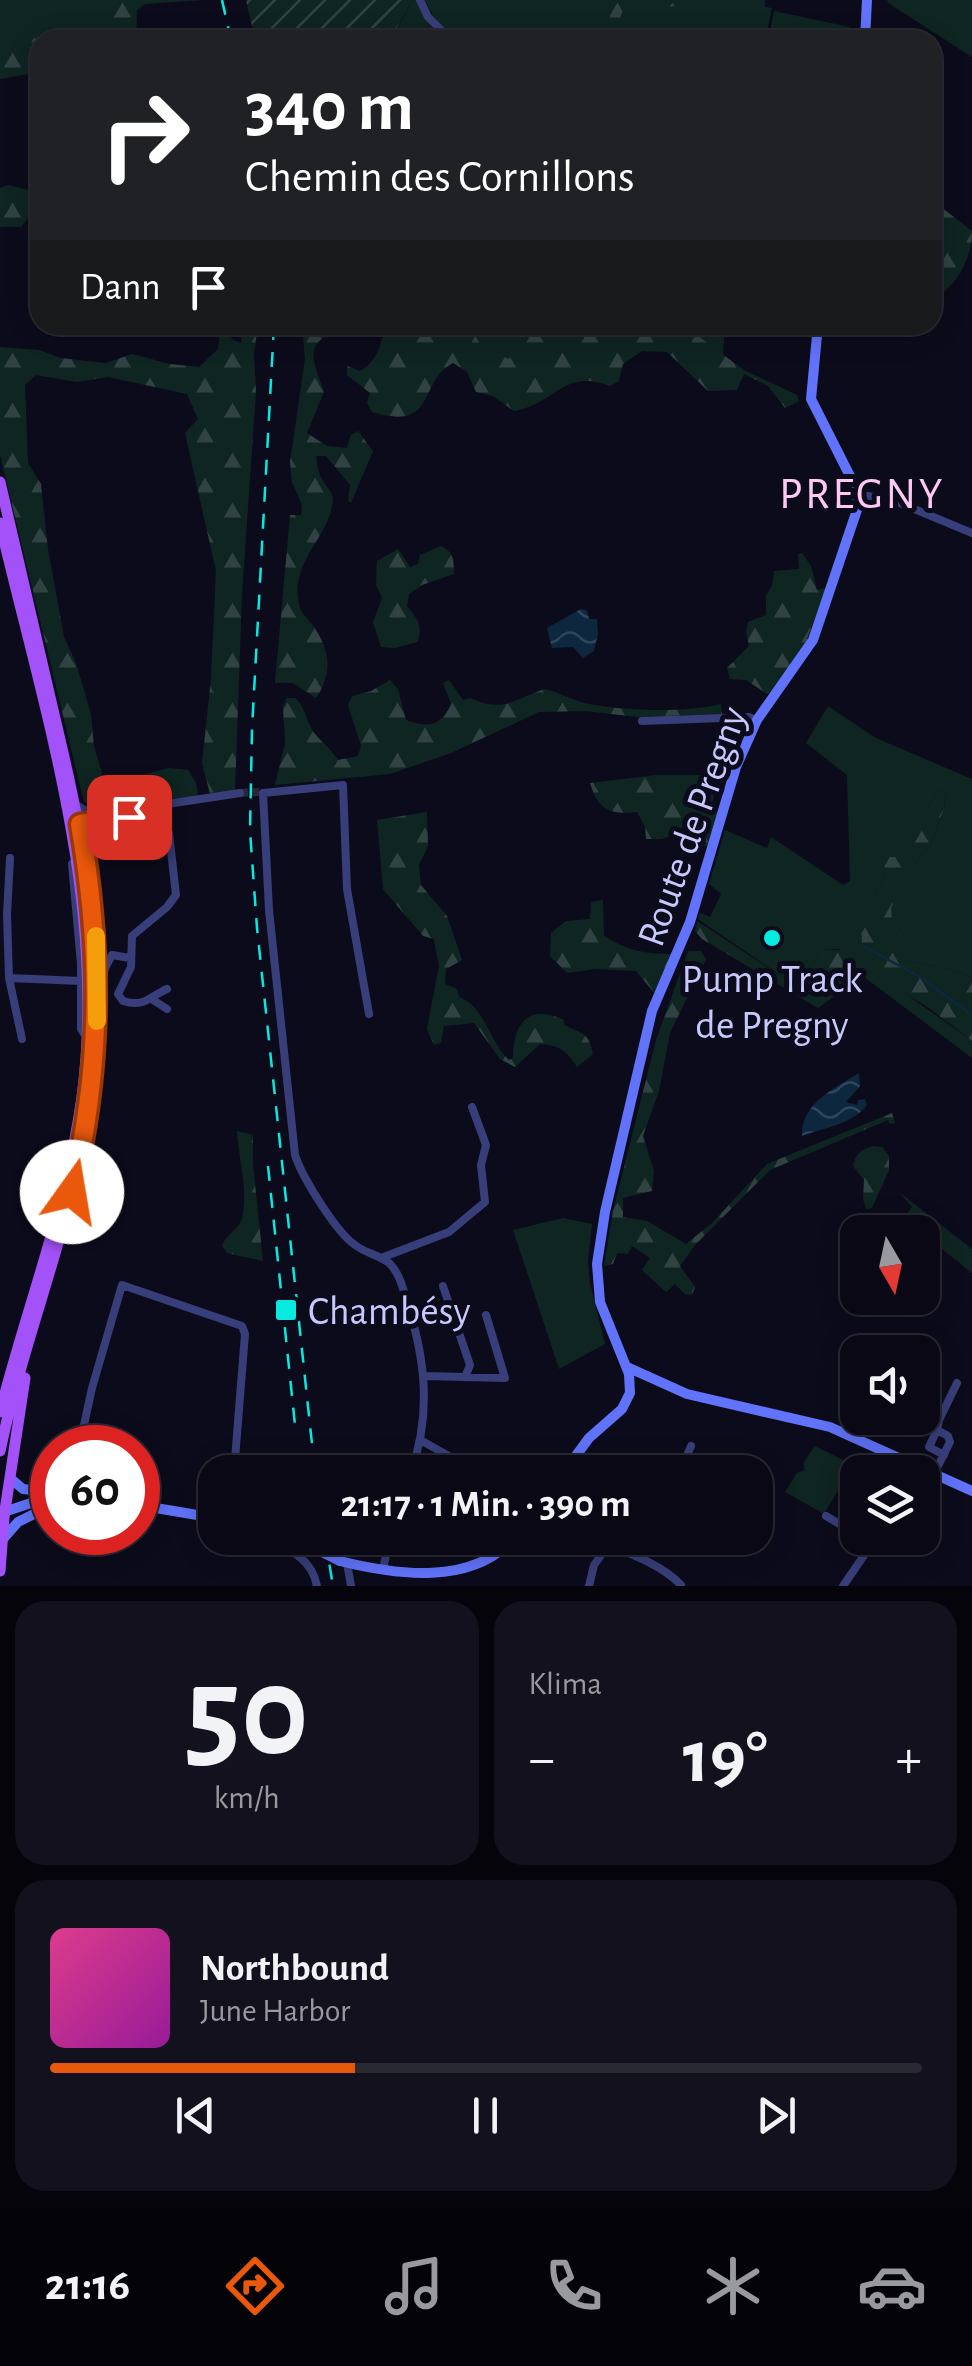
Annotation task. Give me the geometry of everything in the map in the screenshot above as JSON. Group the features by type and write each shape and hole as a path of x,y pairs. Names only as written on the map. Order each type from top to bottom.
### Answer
{"main road":[{"path":"0,482 75,804 76,850 88,946 88,1040 79,1116 0,1451"},
{"path":"0,523 94,912 98,1010 83,1142 21,1355 0,1412"},
{"path":"0,1384 21,1355"},
{"path":"0,1571 21,1355"}],"street":[{"path":"420,0 428,17 441,30"},
{"path":"865,30 867,0"},
{"path":"817,335 810,400 858,494 895,500 972,533"},
{"name":"Route de Pregny","path":"626,1367 609,1330 598,1287 597,1264 605,1212 648,1025 690,922 733,778 757,720 813,640 858,507 858,494"},
{"path":"642,721 749,717 757,720"},
{"path":"369,1014 347,889 343,785 261,792 269,910 295,1155 344,1235 393,1267 401,1282 416,1325 425,1376 422,1440 417,1455"},
{"path":"129,817 131,825 138,829 147,826 148,816 162,805 240,794"},
{"path":"75,804 102,820"},
{"path":"75,825 129,817 136,810 165,826 169,833 176,894 168,907 134,932 129,943 132,967 119,986 119,997 125,1003 153,1000 166,989"},
{"path":"76,850 72,875 81,981 80,1029 88,1040"},
{"path":"10,858 9,978 22,1039"},
{"path":"98,1010 105,968 112,955 130,958"},
{"path":"9,978 81,981"},
{"path":"153,1000 168,1009"},
{"path":"381,1258 449,1232 485,1202 481,1166 486,1145 472,1106"},
{"path":"83,1425 122,1285 242,1326 245,1334 235,1455"},
{"path":"443,1286 470,1365 465,1377"},
{"path":"425,1376 505,1378 486,1315"},
{"path":"626,1367 706,1399 824,1425 889,1455"},
{"path":"577,1455 594,1432 626,1404 631,1389 626,1367"},
{"path":"940,1418 957,1383"},
{"path":"940,1432 950,1442 940,1463"},
{"path":"934,1435 928,1447 944,1455"},
{"path":"422,1440 448,1455"},
{"path":"687,1455 691,1446"},
{"path":"940,1475 972,1491"},
{"path":"10,1478 30,1491"},
{"path":"10,1510 30,1502"},
{"path":"160,1509 198,1515"},
{"path":"2,1540 18,1522 30,1516"},
{"path":"826,1516 840,1524"},
{"path":"296,1555 313,1570 317,1586"},
{"path":"329,1555 344,1562 423,1579 494,1555"},
{"path":"342,1555 350,1586"},
{"path":"383,1569 386,1555"},
{"path":"590,1586 594,1566 602,1555"},
{"path":"843,1586 864,1555"},
{"path":"635,1556 672,1575 681,1585"}],"green space":[{"path":"0,0 134,0 132,30 30,30 30,48 0,72"},
{"path":"112,0 203,0 145,4 137,10 136,30 116,30 111,20"},
{"path":"246,0 413,0 396,30 253,30"},
{"path":"413,0 417,0 435,30 396,30"},
{"path":"425,0 765,0 765,7 772,8 767,30 445,30 436,22"},
{"path":"613,0 627,0 620,18 627,25 635,24 641,0 681,0 676,6 663,8 663,16 648,25 647,30 596,30 609,24"},
{"path":"887,0 972,0 972,57 942,38 942,30 930,30"},
{"path":"774,11 850,27 849,30 770,30"},
{"path":"0,39 16,48 30,40 30,74 0,79"},
{"path":"8,185 28,190 29,217 21,227 0,227 0,188"},
{"path":"942,208 972,231 962,270 942,293"},
{"path":"219,335 230,335 241,343 242,335 257,335 235,791 210,794 202,763 216,571 185,433 198,419 187,394 108,377 77,382 36,375 25,385 28,463 41,484 64,637 91,714 94,746 112,807 95,809 84,802 0,455 0,347 106,363 132,354 199,367 218,349"},
{"path":"303,335 327,335 314,352 324,392 307,433 327,446 347,448 351,435 358,431 373,451 351,503 350,485 326,456 316,456 333,501 329,518 303,566 297,593 301,610 326,653 325,680 316,698 293,683 275,683 290,515 301,515 302,505 292,482 290,462 305,359"},
{"path":"383,335 475,335 479,342 508,359 521,351 530,335 697,335 744,370 797,395 799,401 785,408 768,386 744,374 737,390 708,391 667,352 642,351 623,364 619,381 610,386 581,381 514,411 493,396 476,392 467,372 453,363 434,381 417,410 393,416 372,412 367,403 370,393 347,375 347,366 360,371 379,349"},
{"path":"456,335 673,335 491,366"},
{"path":"695,335 724,335 723,356"},
{"path":"441,546 452,557 454,574 409,594 407,606 420,627 417,642 381,647 373,622 382,598 376,585 377,561 398,549 410,567 418,564 420,555"},
{"path":"802,553 811,566 817,590 826,588 806,642 767,694 746,680 730,679 727,668 749,646 748,622 766,615 766,595 774,571 799,569 798,554"},
{"path":"390,680 398,689 406,720 421,724 433,724 447,712 451,704 443,683 449,680 463,700 491,704 508,703 545,689 583,703 620,708 674,710 721,704 722,714 638,717 585,711 539,712 451,753 390,774 275,785 285,744 283,707 287,698 299,702 313,731 338,760 358,756 361,746 348,705 352,696"},
{"path":"828,706 876,738 972,779 972,978 907,960 907,939 892,919 890,908 914,864 929,847 944,810 946,792 940,789 928,807 928,820 912,848 905,858 886,869 874,900 866,902 861,962 972,1041 972,1058 852,968 839,949 821,949 805,973 790,982 698,919 700,913 710,917 721,894 709,884 725,830 767,848 771,837 843,885 850,881 847,775 806,743"},
{"path":"745,724 718,779 711,807 718,811 707,846 689,843 681,833 646,839 637,812 606,809 593,792 590,783 657,775 709,775 734,732"},
{"path":"169,768 188,770 198,797 121,810 114,792 120,781"},
{"path":"940,789 946,792 944,809 929,847 914,864 891,908 892,919 907,939 907,960 972,978 972,1041 929,1008 865,969 861,962 862,935 851,926 866,901 874,900 886,869 878,857 906,857 928,820 928,807"},
{"path":"427,812 428,846 419,865 421,885 447,916 462,960 446,969 445,984 457,989 459,997 475,1008 509,1060 525,1020 541,1014 564,1020 564,1025 584,1035 593,1054 577,1067 562,1050 540,1044 515,1067 500,1059 474,1023 444,1026 441,1043 434,1045 427,1029 439,966 434,939 423,936 383,889 377,820"},
{"path":"603,900 604,936 637,951 674,954 656,995 636,971 595,969 567,973 550,956 551,933 566,921 590,919 591,902"},
{"path":"697,921 790,982 805,973 821,949 841,950 852,968 840,992 818,1008 702,939 695,931"},
{"path":"688,951 701,951 706,959 670,1033 659,1091 643,1136 654,1171 652,1191 623,1198 623,1217 647,1221 686,1244 712,1223 767,1164 892,1113 895,1123 888,1120 770,1170 695,1245 680,1266 695,1287 692,1295 675,1284 666,1292 642,1270 650,1258 632,1246 628,1254 617,1253 613,1264 604,1266 613,1211 656,1040"},
{"path":"237,1131 253,1135 263,1261 227,1253 222,1246 239,1224 243,1210"},
{"path":"873,1146 882,1147 889,1156 889,1170 872,1208 866,1209 864,1180 853,1166 860,1153"},
{"path":"899,1192 928,1215 906,1215 912,1207"},
{"path":"563,1218 592,1224 590,1283 605,1344 559,1369 513,1230"},
{"path":"940,1224 972,1249 972,1273 940,1247"},
{"path":"815,1446 840,1458 840,1487 824,1514 785,1492 797,1473 805,1470 803,1463"}],"water":[{"path":"581,609 587,610 589,619 597,619 598,634 594,651 583,658 573,647 552,648 547,628"},
{"path":"859,1073 860,1086 846,1102 857,1105 858,1100 865,1099 867,1105 861,1112 802,1136 803,1124 813,1106"}],"waterway":[{"path":"865,947 920,977 972,1015"}],"tunnel":[{"path":"240,793 259,792"}],"railway":[{"path":"222,0 229,30"},
{"path":"273,335 250,831 313,1455"},
{"path":"268,1166 295,1425"},
{"path":"328,1555 333,1586"}],"slow traffic":[{"path":"96,936 97,1021"}],"place":[{"name":"Pump Track de Pregny","path":"772,938"},
{"name":"Chambésy","path":"286,1310"}],"district":[{"name":"PREGNY","path":"862,492"}],"route":[{"path":"72,1192 92,1086 98,987 94,912 80,824 129,817"}]}
